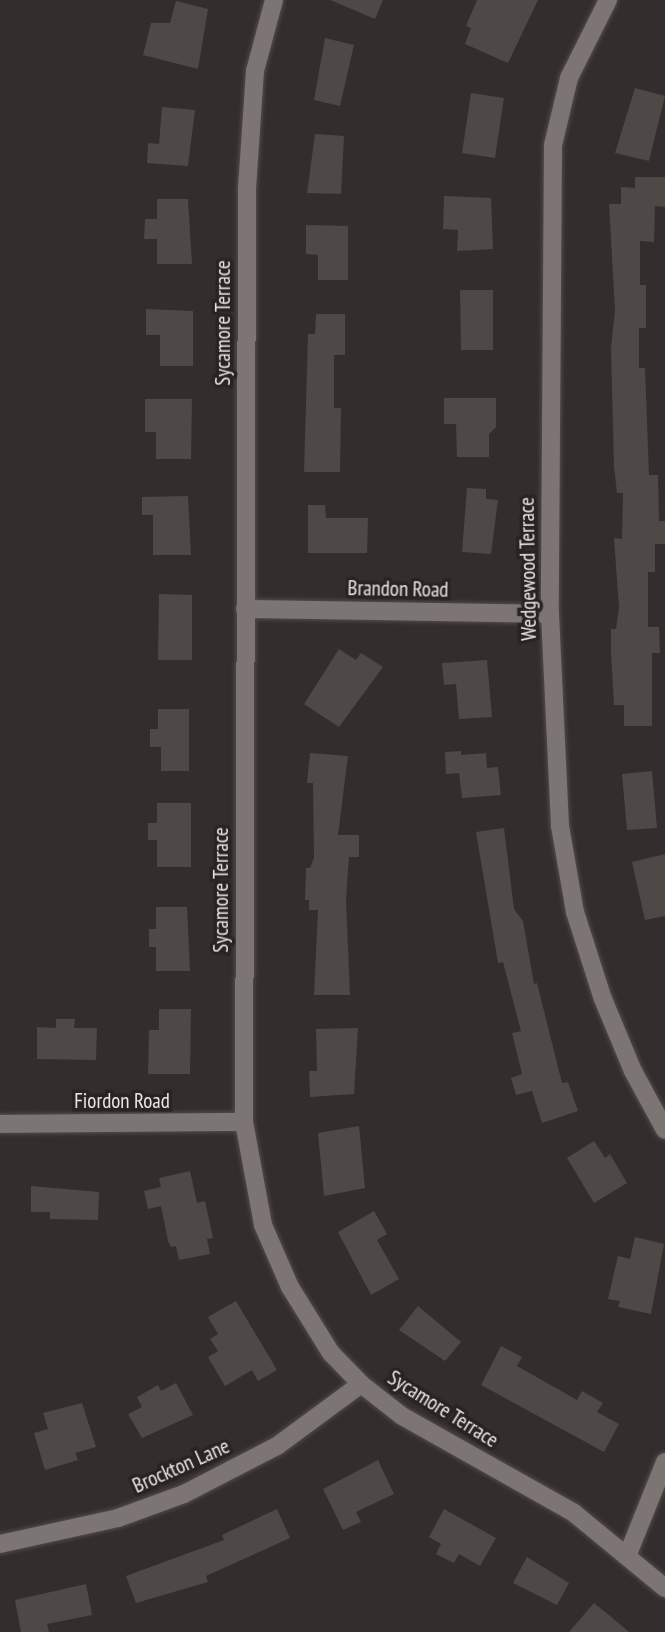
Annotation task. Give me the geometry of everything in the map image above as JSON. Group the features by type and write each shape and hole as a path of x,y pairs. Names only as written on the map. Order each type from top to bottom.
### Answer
{"street":[{"name":"Sycamore Terrace","path":"274,0 255,71 247,189 244,1122 263,1225 289,1287 331,1353 361,1384 402,1416 574,1513 628,1554 665,1587"},
{"name":"Wedgewood Terrace","path":"608,0 569,78 552,145 550,614 560,826 575,912 603,999 633,1071 665,1130"},
{"name":"Brandon Road","path":"245,609 550,614"},
{"name":"Fiordon Road","path":"0,1124 244,1122"},
{"name":"Brockton Lane","path":"0,1545 118,1518 184,1494 276,1446 361,1384"},
{"path":"628,1554 665,1462"}],"building":[{"path":"330,0 383,0 375,19"},
{"path":"477,0 538,0 508,63 465,44 471,28 466,26"},
{"path":"176,1 208,9 198,69 143,55 151,23 170,23"},
{"path":"325,38 354,45 340,106 314,100"},
{"path":"635,88 665,96 649,161 615,153"},
{"path":"471,93 504,98 495,158 462,153"},
{"path":"162,107 195,110 188,166 147,163 148,143 159,144"},
{"path":"315,134 344,136 341,194 307,193"},
{"path":"635,177 665,177 665,207 655,206 654,242 640,241 640,285 646,285 646,328 639,328 639,368 645,368 649,475 658,475 659,521 665,521 665,544 655,544 655,572 648,572 648,627 659,627 660,653 652,653 652,726 624,726 624,705 614,705 611,653 611,629 616,629 619,607 614,538 622,539 623,493 617,493 614,467 611,347 615,311 609,204 621,204 621,187 635,188"},
{"path":"444,196 491,198 493,249 457,251 458,230 443,229"},
{"path":"157,199 188,199 192,264 157,264 157,239 144,239 145,219 157,219"},
{"path":"306,225 348,226 348,280 318,280 318,255 306,254"},
{"path":"460,290 493,290 493,350 461,350"},
{"path":"146,309 193,311 193,366 160,366 160,335 146,335"},
{"path":"316,314 345,314 345,355 334,355 334,408 341,408 340,472 304,472 308,334 315,334"},
{"path":"444,398 496,398 496,427 489,434 489,457 457,457 456,424 444,424"},
{"path":"145,399 192,399 191,459 156,459 156,432 145,432"},
{"path":"467,488 486,489 486,499 498,500 491,554 462,552"},
{"path":"188,496 191,555 153,555 153,515 142,515 142,497"},
{"path":"308,505 325,505 326,518 368,518 367,553 308,553"},
{"path":"159,594 192,595 192,660 158,660"},
{"path":"339,649 356,660 361,653 383,667 339,727 304,704"},
{"path":"487,660 492,717 459,719 456,684 444,685 442,663"},
{"path":"158,709 189,709 189,771 161,771 161,747 150,747 150,729 158,729"},
{"path":"461,751 461,755 486,753 487,768 498,767 501,795 462,798 459,773 446,774 445,752"},
{"path":"310,753 348,756 338,835 359,835 359,857 349,857 346,900 350,995 314,995 318,910 309,910 309,900 305,900 306,868 310,868 314,858 313,783 307,783"},
{"path":"652,771 657,828 627,830 622,774"},
{"path":"157,803 191,803 191,867 157,867 157,840 148,840 148,823 157,823"},
{"path":"504,828 514,909 523,921 534,984 537,983 562,1083 568,1082 578,1111 542,1123 532,1091 516,1095 511,1078 522,1074 512,1033 521,1031 503,962 498,963 476,832"},
{"path":"665,854 665,916 645,920 632,862"},
{"path":"156,907 187,907 190,971 156,971 156,947 149,947 149,929 156,929"},
{"path":"159,1009 191,1009 190,1074 148,1074 149,1030 159,1030"},
{"path":"56,1019 75,1019 74,1028 97,1028 96,1060 37,1059 37,1027 56,1028"},
{"path":"358,1028 354,1094 310,1097 309,1071 317,1071 316,1029"},
{"path":"359,1126 365,1188 324,1196 318,1133"},
{"path":"594,1141 605,1158 610,1154 627,1183 594,1203 567,1158"},
{"path":"190,1171 197,1203 205,1201 213,1238 207,1239 210,1254 179,1260 176,1246 171,1247 168,1241 161,1206 148,1209 144,1191 161,1187 159,1178"},
{"path":"31,1186 99,1192 98,1220 50,1219 50,1212 31,1212"},
{"path":"374,1211 387,1234 377,1240 399,1279 371,1295 338,1232"},
{"path":"635,1237 664,1244 651,1314 618,1307 620,1301 608,1299 618,1256 630,1259"},
{"path":"236,1301 277,1370 258,1381 252,1370 225,1386 208,1357 218,1351 210,1339 218,1334 208,1317"},
{"path":"418,1306 461,1342 445,1361 399,1330"},
{"path":"501,1346 522,1357 517,1366 577,1400 582,1391 603,1403 597,1412 619,1424 604,1452 481,1385"},
{"path":"176,1383 193,1415 142,1438 128,1414 142,1407 137,1397 158,1385 161,1391"},
{"path":"82,1403 96,1447 75,1453 78,1460 45,1470 34,1433 48,1429 43,1413"},
{"path":"378,1460 394,1494 356,1512 361,1522 343,1530 323,1489"},
{"path":"277,1509 290,1538 206,1576 208,1582 136,1603 126,1576 224,1540 222,1535"},
{"path":"444,1509 496,1538 480,1566 459,1554 454,1563 436,1554 441,1544 429,1537"},
{"path":"527,1557 569,1583 557,1605 513,1583"},
{"path":"86,1584 92,1615 47,1624 49,1632 21,1632 15,1600"},
{"path":"594,1603 610,1616 629,1632 569,1632"}]}
